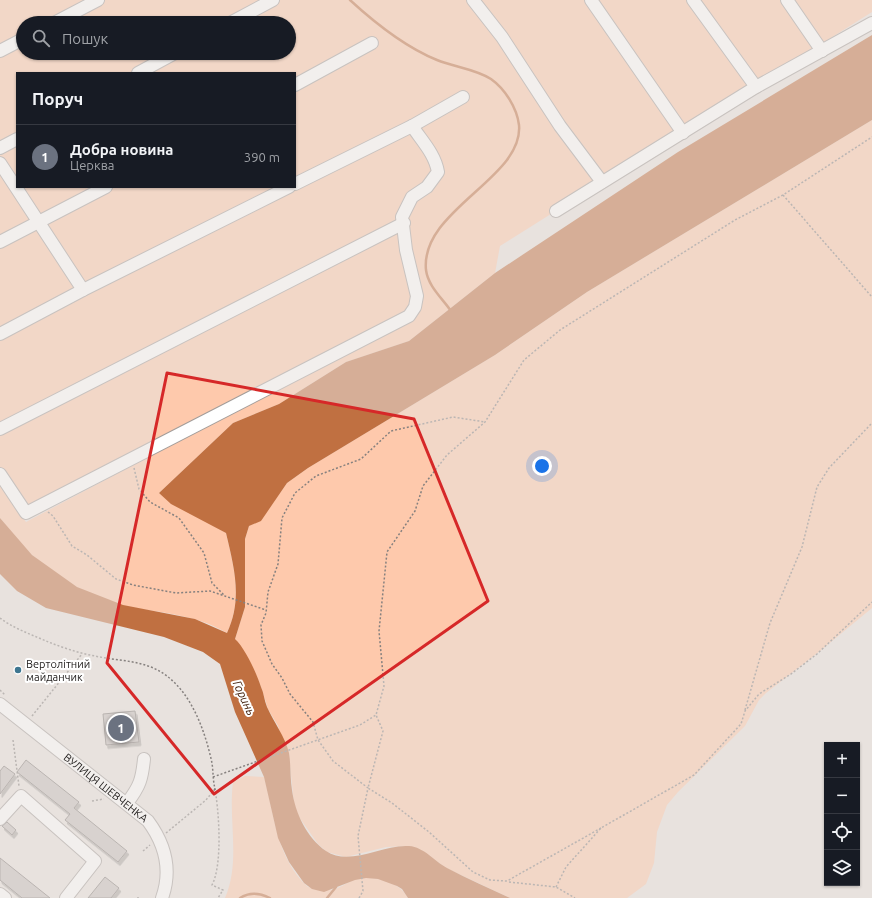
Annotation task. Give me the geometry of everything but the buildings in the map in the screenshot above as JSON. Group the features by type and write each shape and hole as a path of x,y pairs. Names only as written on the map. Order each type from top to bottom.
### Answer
{"street":[{"path":"67,16 98,0"},
{"path":"243,16 273,0"},
{"path":"473,0 502,37 560,126 602,182"},
{"path":"591,0 683,133"},
{"path":"693,0 756,87"},
{"path":"787,0 822,51"},
{"path":"556,211 756,87 872,23"},
{"path":"0,51 16,43"},
{"path":"296,84 372,43"},
{"path":"140,72 162,60"},
{"path":"296,184 412,126 463,97"},
{"path":"0,474 26,513 409,316 415,307 417,296 406,250 404,223 402,217 412,197 427,187 438,172 437,164 431,152 412,126"},
{"path":"0,148 16,140"},
{"path":"0,163 83,290"},
{"path":"0,242 104,188"},
{"path":"0,334 83,290 287,188"},
{"path":"0,429 404,223"},
{"name":"ВУЛИЦЯ ШЕВЧЕНКА","path":"0,704 148,821 159,838 167,864 166,886 162,898"},
{"path":"127,803 140,783 144,759"},
{"path":"0,819 21,796 95,861 66,898"},
{"path":"0,894 5,898"}],"path":[{"path":"359,898 363,891 358,852 358,836 368,788 383,731 376,715 384,686 379,631 387,552 414,511 424,486 447,455 485,422 524,360 560,330 735,220 782,195 872,136"},
{"path":"782,195 872,297"},
{"path":"485,422 453,417 391,431 361,459 316,476 295,493 282,518 278,564 268,592 266,610 261,625 262,641 272,664 282,678 290,694 313,722 318,740 334,761 368,788 392,803 429,832 473,872 490,880 556,887 575,898"},
{"path":"507,881 694,775 741,724 770,623 802,547 817,487 829,468 872,423"},
{"path":"137,456 134,469 139,489 150,502 179,518 204,553 212,583 225,596"},
{"path":"43,512 48,512 53,516 72,546 88,555 116,579 133,585 176,593 205,590 266,610"},
{"path":"745,712 759,694 791,674 817,654 872,602"},
{"path":"0,618 34,636 83,653 150,666 166,676 182,691 192,706 204,737 212,764 220,854 217,876 212,885 223,890 218,898"},
{"path":"32,715 83,653"},
{"path":"213,777 360,725 376,715"},
{"path":"13,740 15,766 21,796"},
{"path":"142,850 192,813 215,789"},
{"path":"556,887 566,867 601,828"}],"highlighted area":[{"path":"167,373 414,419 488,601 214,794 107,663"}],"shaded area":[{"path":"0,0 872,0 872,12 500,246 495,273 409,341 346,362 279,404 233,423 159,493 226,533 236,583 235,608 227,633 190,618 125,606 100,598 75,586 52,572 28,551 0,518 0,485 26,522 408,319 419,312 422,304 26,510 0,469"},
{"path":"872,120 872,608 766,693 759,700 745,726 678,792 667,805 657,832 654,863 646,884 627,898 510,898 446,868 421,850 408,846 386,847 346,857 327,852 318,844 299,817 294,804 290,765 278,726 268,709 254,670 235,639 245,607 245,539 249,526 261,520 287,483 308,468 495,355 587,292"},
{"path":"245,776 264,777 274,821 283,850 297,876 308,887 333,890 356,879 370,878 392,883 404,892 408,898 225,898 230,884 232,870 233,782"}],"water":[{"name":"Горинь","path":"872,35 872,120 587,292 495,355 308,468 287,483 261,521 249,526 245,539 245,607 235,639 243,648 254,668 267,707 287,747 290,758 291,785 294,799 299,816 308,832 319,846 326,851 345,857 366,854 399,846 414,847 447,868 510,898 408,898 402,889 397,886 378,879 366,878 355,880 324,892 312,889 304,883 289,862 278,838 264,777 235,712 220,664 203,652 164,637 46,608 17,591 0,574 0,518 32,555 77,587 123,605 195,619 227,633 235,608 236,583 226,533 171,504 159,493 233,423 279,404 346,362 409,341 495,273 678,152"}],"waterway":[{"path":"350,0 380,26 425,55 472,70 491,79 510,99 516,112 519,125 516,144 506,162 454,212 439,229 428,249 426,270 427,276 432,287 451,311"},
{"path":"327,898 336,887"},
{"path":"240,898 255,894 270,898"}],"place":[{"name":"Вертолітний майданчик","path":"18,670"},
{"name":"Добра новина","path":"121,728"}]}
